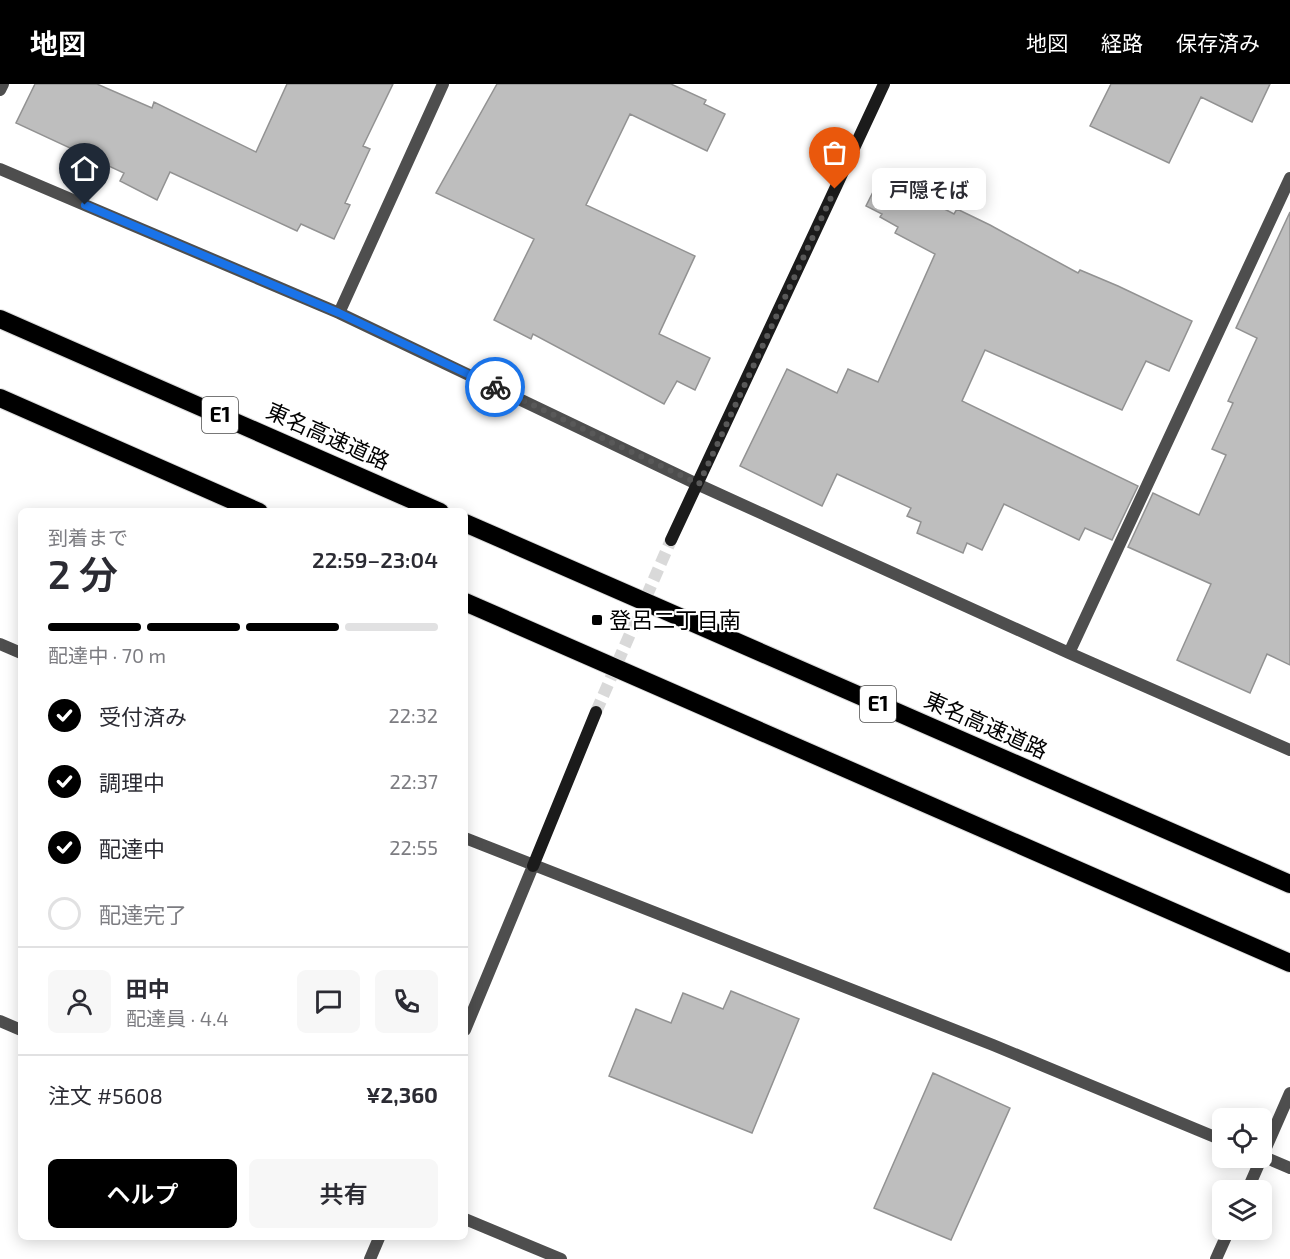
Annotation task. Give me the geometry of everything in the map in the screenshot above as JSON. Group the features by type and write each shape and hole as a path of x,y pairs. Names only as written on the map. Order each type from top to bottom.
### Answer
{"highway":[{"name":"東名高速道路","path":"0,319 431,508"},
{"path":"0,398 250,508"},
{"name":"東名高速道路","path":"468,524 1290,884"},
{"path":"468,603 1290,963"}],"street":[{"path":"0,90 3,84"},
{"path":"339,313 442,84"},
{"path":"671,540 884,84"},
{"path":"0,169 339,313 699,484 1069,653 1290,750"},
{"path":"1069,653 1290,178"},
{"path":"0,644 18,652"},
{"path":"468,1023 596,712"},
{"path":"468,839 982,1041 1212,1136"},
{"path":"0,1022 18,1029"},
{"path":"1272,1134 1290,1093"},
{"path":"1272,1160 1290,1168"},
{"path":"468,1220 561,1259"},
{"path":"370,1259 378,1240"},
{"path":"1216,1259 1225,1240"}],"building":[{"path":"35,84 97,84 152,108 154,102 256,152 287,84 393,84 363,146 370,149 345,203 350,205 334,239 301,224 297,231 170,172 157,200 120,181 124,173 16,123"},
{"path":"497,84 671,84 706,100 704,104 725,114 707,151 630,114 586,205 695,256 659,334 710,358 695,390 677,381 664,404 533,334 531,339 494,320 534,239 436,193"},
{"path":"1111,84 1270,84 1252,122 1201,97 1169,163 1090,126"},
{"path":"881,176 954,214 957,209 990,225 1078,273 1080,270 1118,286 1192,321 1169,371 1146,361 1122,410 985,350 962,401 1138,486 1112,540 1085,528 1079,540 1004,504 982,550 967,543 963,553 917,533 921,522 907,516 911,508 837,474 822,506 740,466 787,369 837,393 848,369 878,382 935,254 895,233 898,227 880,217 882,214 866,206"},
{"path":"1290,212 1290,665 1267,654 1250,693 1177,660 1211,584 1128,547 1153,493 1199,515 1226,455 1212,449 1233,403 1228,401 1257,338 1236,328"},
{"path":"731,991 799,1019 752,1133 609,1076 636,1009 671,1023 683,993 723,1009"},
{"path":"933,1073 1010,1108 951,1240 874,1208"}],"tunnel":[{"path":"596,712 671,540"}],"way so far":[{"path":"495,387 699,484 835,189"}],"place":[{"name":"戸隠そば","path":"835,189"},
{"name":"登呂二丁目南","path":"597,620"}],"route":[{"path":"85,205 339,313 495,387"}]}
